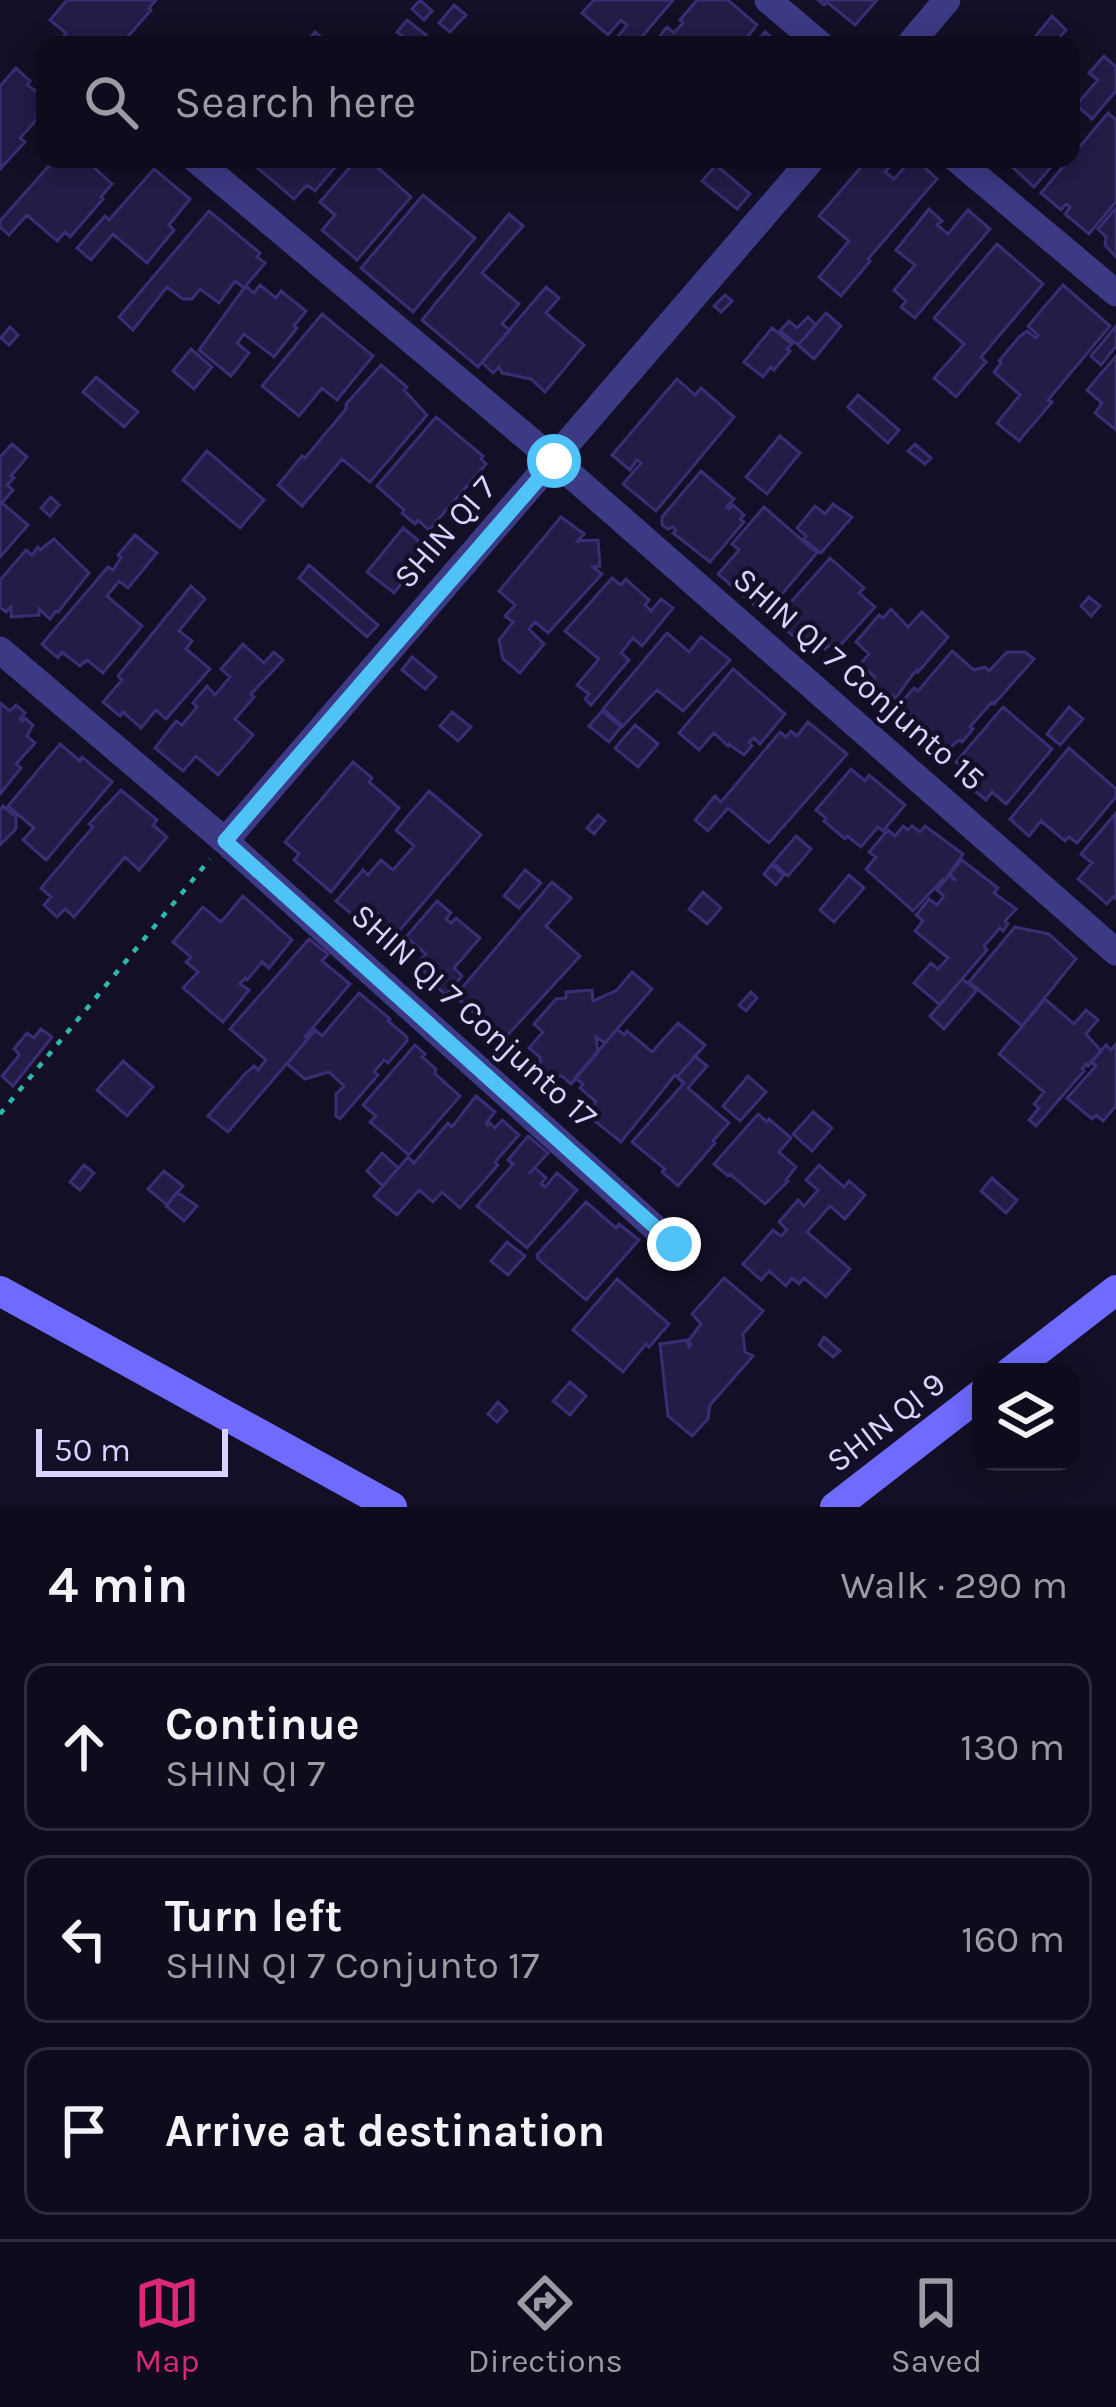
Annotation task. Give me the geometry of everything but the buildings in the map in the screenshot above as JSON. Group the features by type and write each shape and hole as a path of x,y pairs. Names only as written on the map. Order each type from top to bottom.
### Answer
{"main road":[{"path":"1022,1363 1116,1290"},
{"path":"0,1292 392,1507"},
{"name":"SHIN QI 9","path":"835,1507 972,1401"}],"street":[{"path":"768,0 810,36"},
{"path":"917,36 947,0"},
{"name":"SHIN QI 7 Conjunto 15","path":"206,168 554,461 1116,952"},
{"name":"SHIN QI 7","path":"225,841 804,168"},
{"path":"967,168 1116,293"},
{"name":"SHIN QI 7 Conjunto 17","path":"0,650 225,841 674,1244"}],"path":[{"path":"0,1114 225,841"}],"route":[{"path":"554,461 225,841 674,1244"}]}
